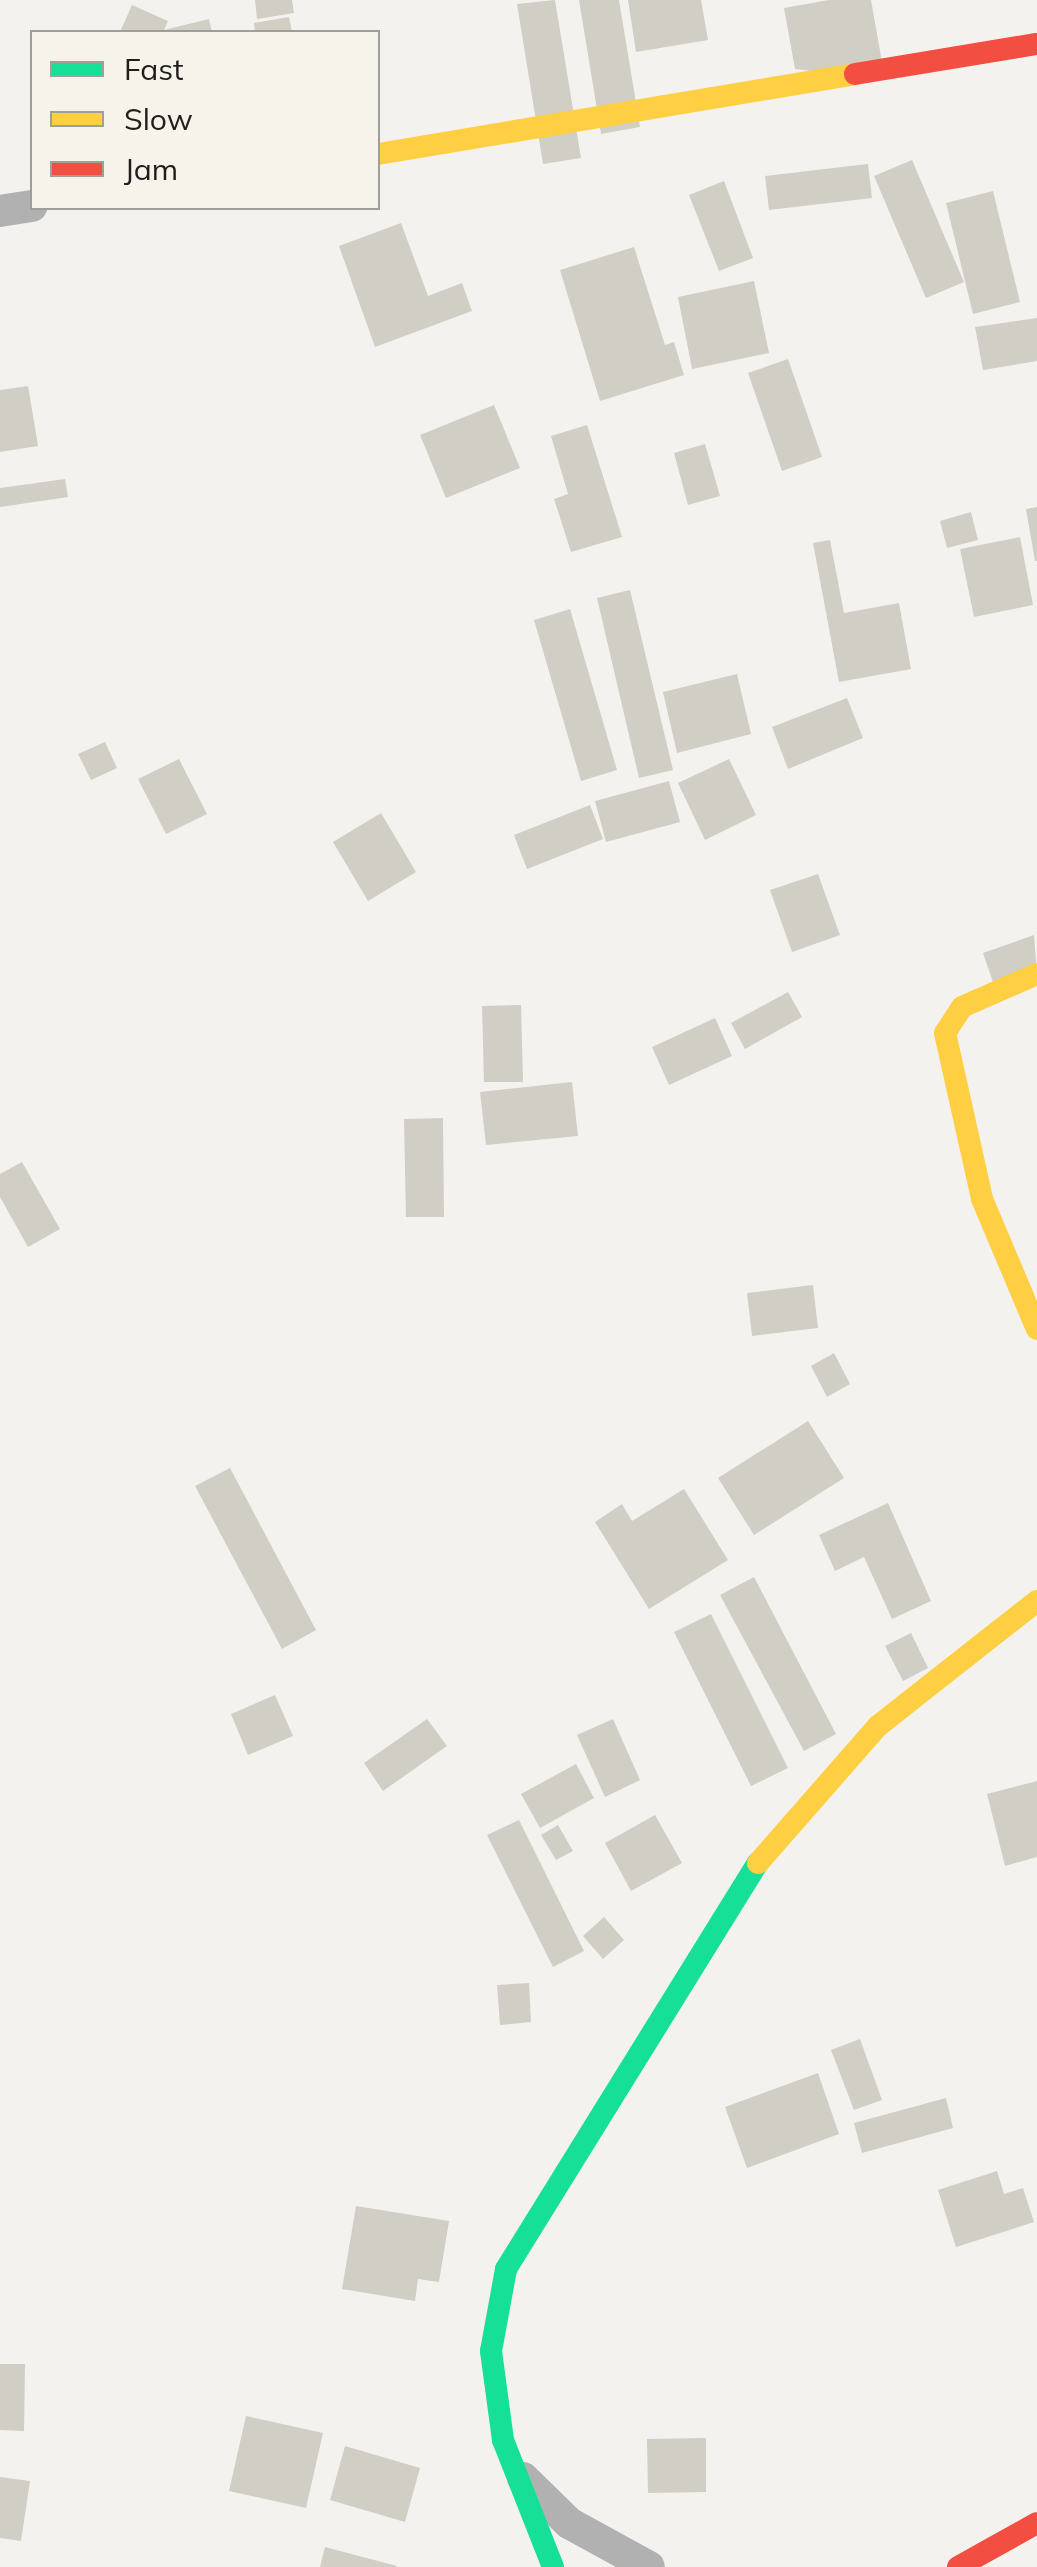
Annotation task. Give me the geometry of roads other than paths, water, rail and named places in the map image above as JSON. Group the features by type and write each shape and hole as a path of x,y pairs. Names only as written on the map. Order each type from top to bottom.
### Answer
{"street":[{"path":"380,154 1037,44"},
{"path":"0,211 30,206"},
{"path":"1037,974 962,1007 945,1033 982,1199 1037,1329"},
{"path":"553,2567 543,2524 512,2467 491,2351 506,2268 696,1951 788,1820 878,1726 1037,1601"},
{"path":"512,2467 569,2523 649,2567"},
{"path":"958,2567 1037,2523"}]}
